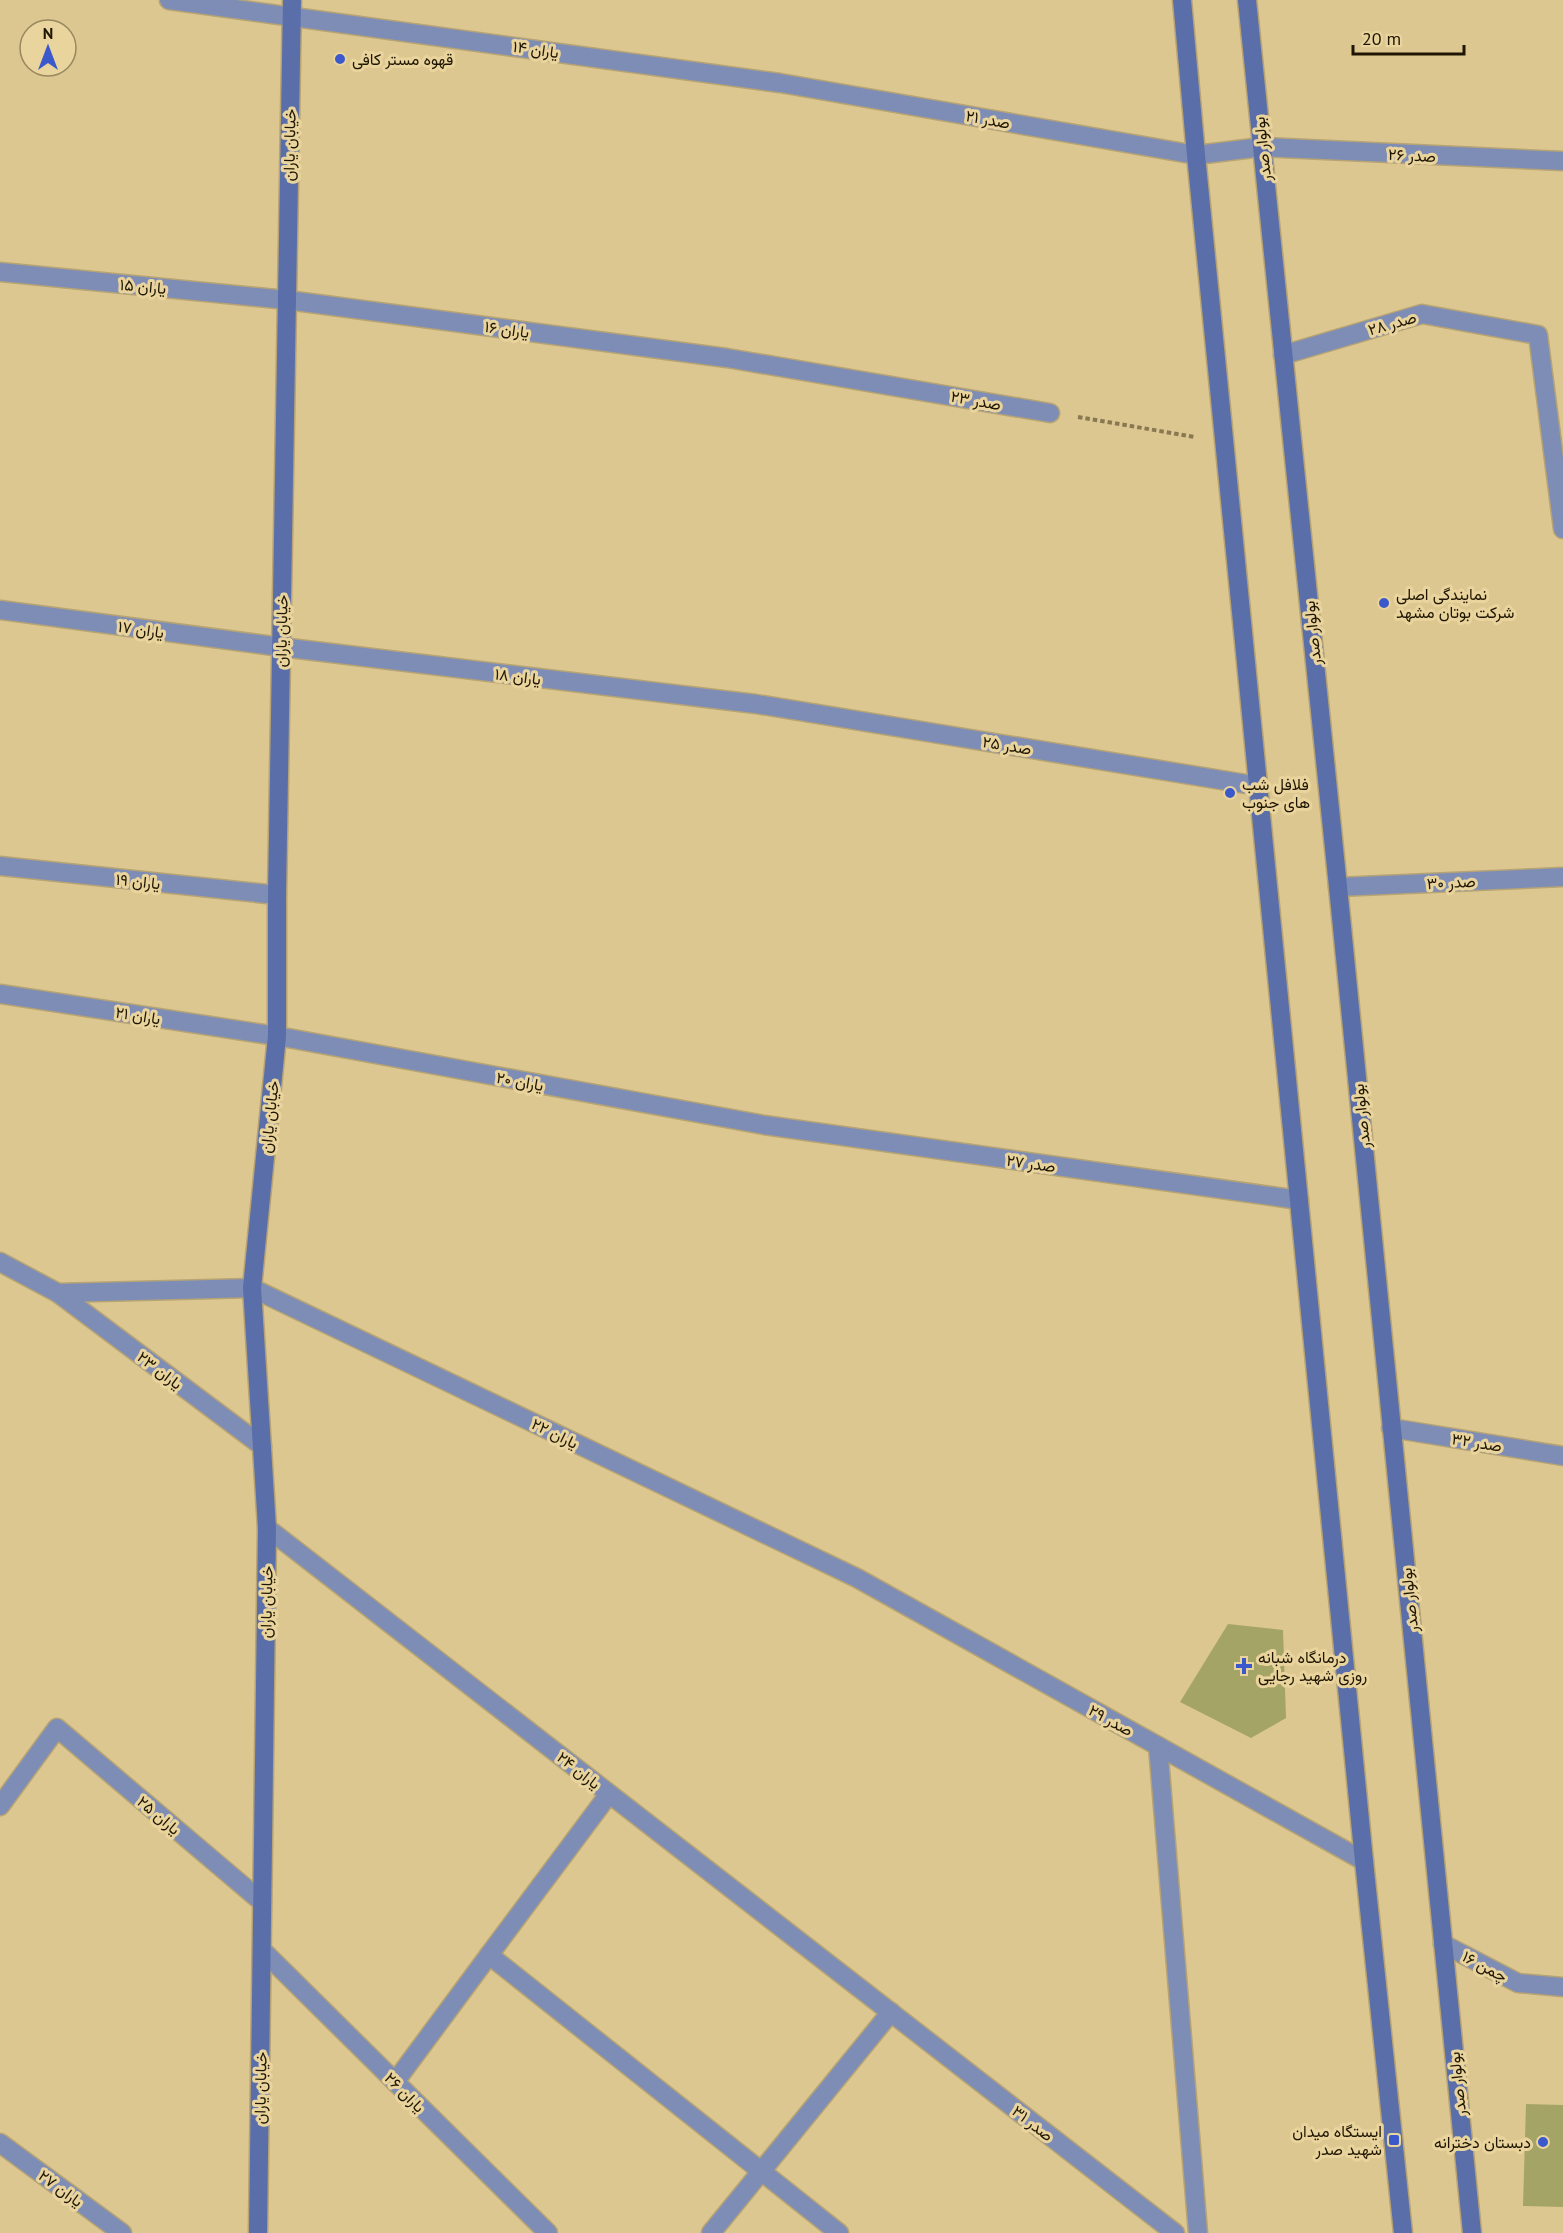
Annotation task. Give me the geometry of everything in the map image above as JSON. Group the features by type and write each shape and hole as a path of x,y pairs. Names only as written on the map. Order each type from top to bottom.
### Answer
{"main road":[{"path":"1182,0 1364,1861 1403,2233"},
{"name":"بولوار صدر","path":"1247,0 1472,2233"},
{"name":"خیابان یاران","path":"258,2233 267,1528 252,1288 277,1036 277,896 292,8"}],"street":[{"name":"یاران ۱۴","path":"169,0 292,8 780,83"},
{"name":"صدر ۲۱","path":"780,83 1196,155 1262,147"},
{"name":"صدر ۲۶","path":"1262,147 1563,161"},
{"name":"یاران ۱۵","path":"0,272 287,300"},
{"name":"یاران ۱۶","path":"287,300 727,358"},
{"name":"صدر ۲۸","path":"1283,355 1422,314 1538,335 1563,529"},
{"name":"صدر ۲۳","path":"727,358 1050,413"},
{"name":"یاران ۱۷","path":"0,610 281,647"},
{"name":"یاران ۱۸","path":"281,647 756,704"},
{"name":"صدر ۲۵","path":"756,704 1258,786"},
{"name":"یاران ۱۹","path":"0,866 277,896"},
{"name":"صدر ۳۰","path":"1338,887 1563,877"},
{"name":"یاران ۲۱","path":"0,994 277,1036"},
{"name":"یاران ۲۰","path":"277,1036 764,1125"},
{"name":"صدر ۲۷","path":"764,1125 1299,1200"},
{"name":"یاران ۲۳","path":"0,1262 58,1293 262,1446"},
{"name":"یاران ۲۳","path":"58,1293 252,1288"},
{"name":"یاران ۲۲","path":"252,1288 857,1578"},
{"name":"صدر ۳۲","path":"1391,1428 1563,1456"},
{"name":"یاران ۲۴","path":"267,1528 891,2012"},
{"name":"صدر ۲۹","path":"857,1578 1364,1861"},
{"name":"یاران ۲۵","path":"0,1806 57,1728 262,1902"},
{"path":"1158,1746 1198,2233"},
{"path":"395,2082 609,1794"},
{"name":"چمن ۱۶","path":"1443,1944 1518,1983 1563,1987"},
{"name":"یاران ۲۶","path":"262,1950 548,2233"},
{"path":"489,1955 839,2233"},
{"path":"711,2233 891,2012"},
{"name":"صدر ۳۱","path":"891,2012 1175,2233"},
{"name":"یاران ۲۷","path":"0,2143 122,2233"}],"path":[{"path":"1050,413 1224,442"}],"building":[{"name":"درمانگاه شبانه روزی شهید رجایی","path":"1228,1624 1283,1630 1286,1718 1251,1738 1180,1702"},
{"path":"1526,2104 1563,2105 1563,2207 1523,2206"}],"place":[{"name":"قهوه مستر کافی","path":"340,59"},
{"name":"نمایندگی اصلی شرکت بوتان مشهد","path":"1384,603"},
{"name":"فلافل شب های جنوب","path":"1230,793"},
{"name":"درمانگاه شبانه روزی شهید رجایی","path":"1244,1666"},
{"name":"ایستگاه میدان شهید صدر","path":"1394,2140"},
{"name":"دبستان دخترانه","path":"1543,2142"}]}
